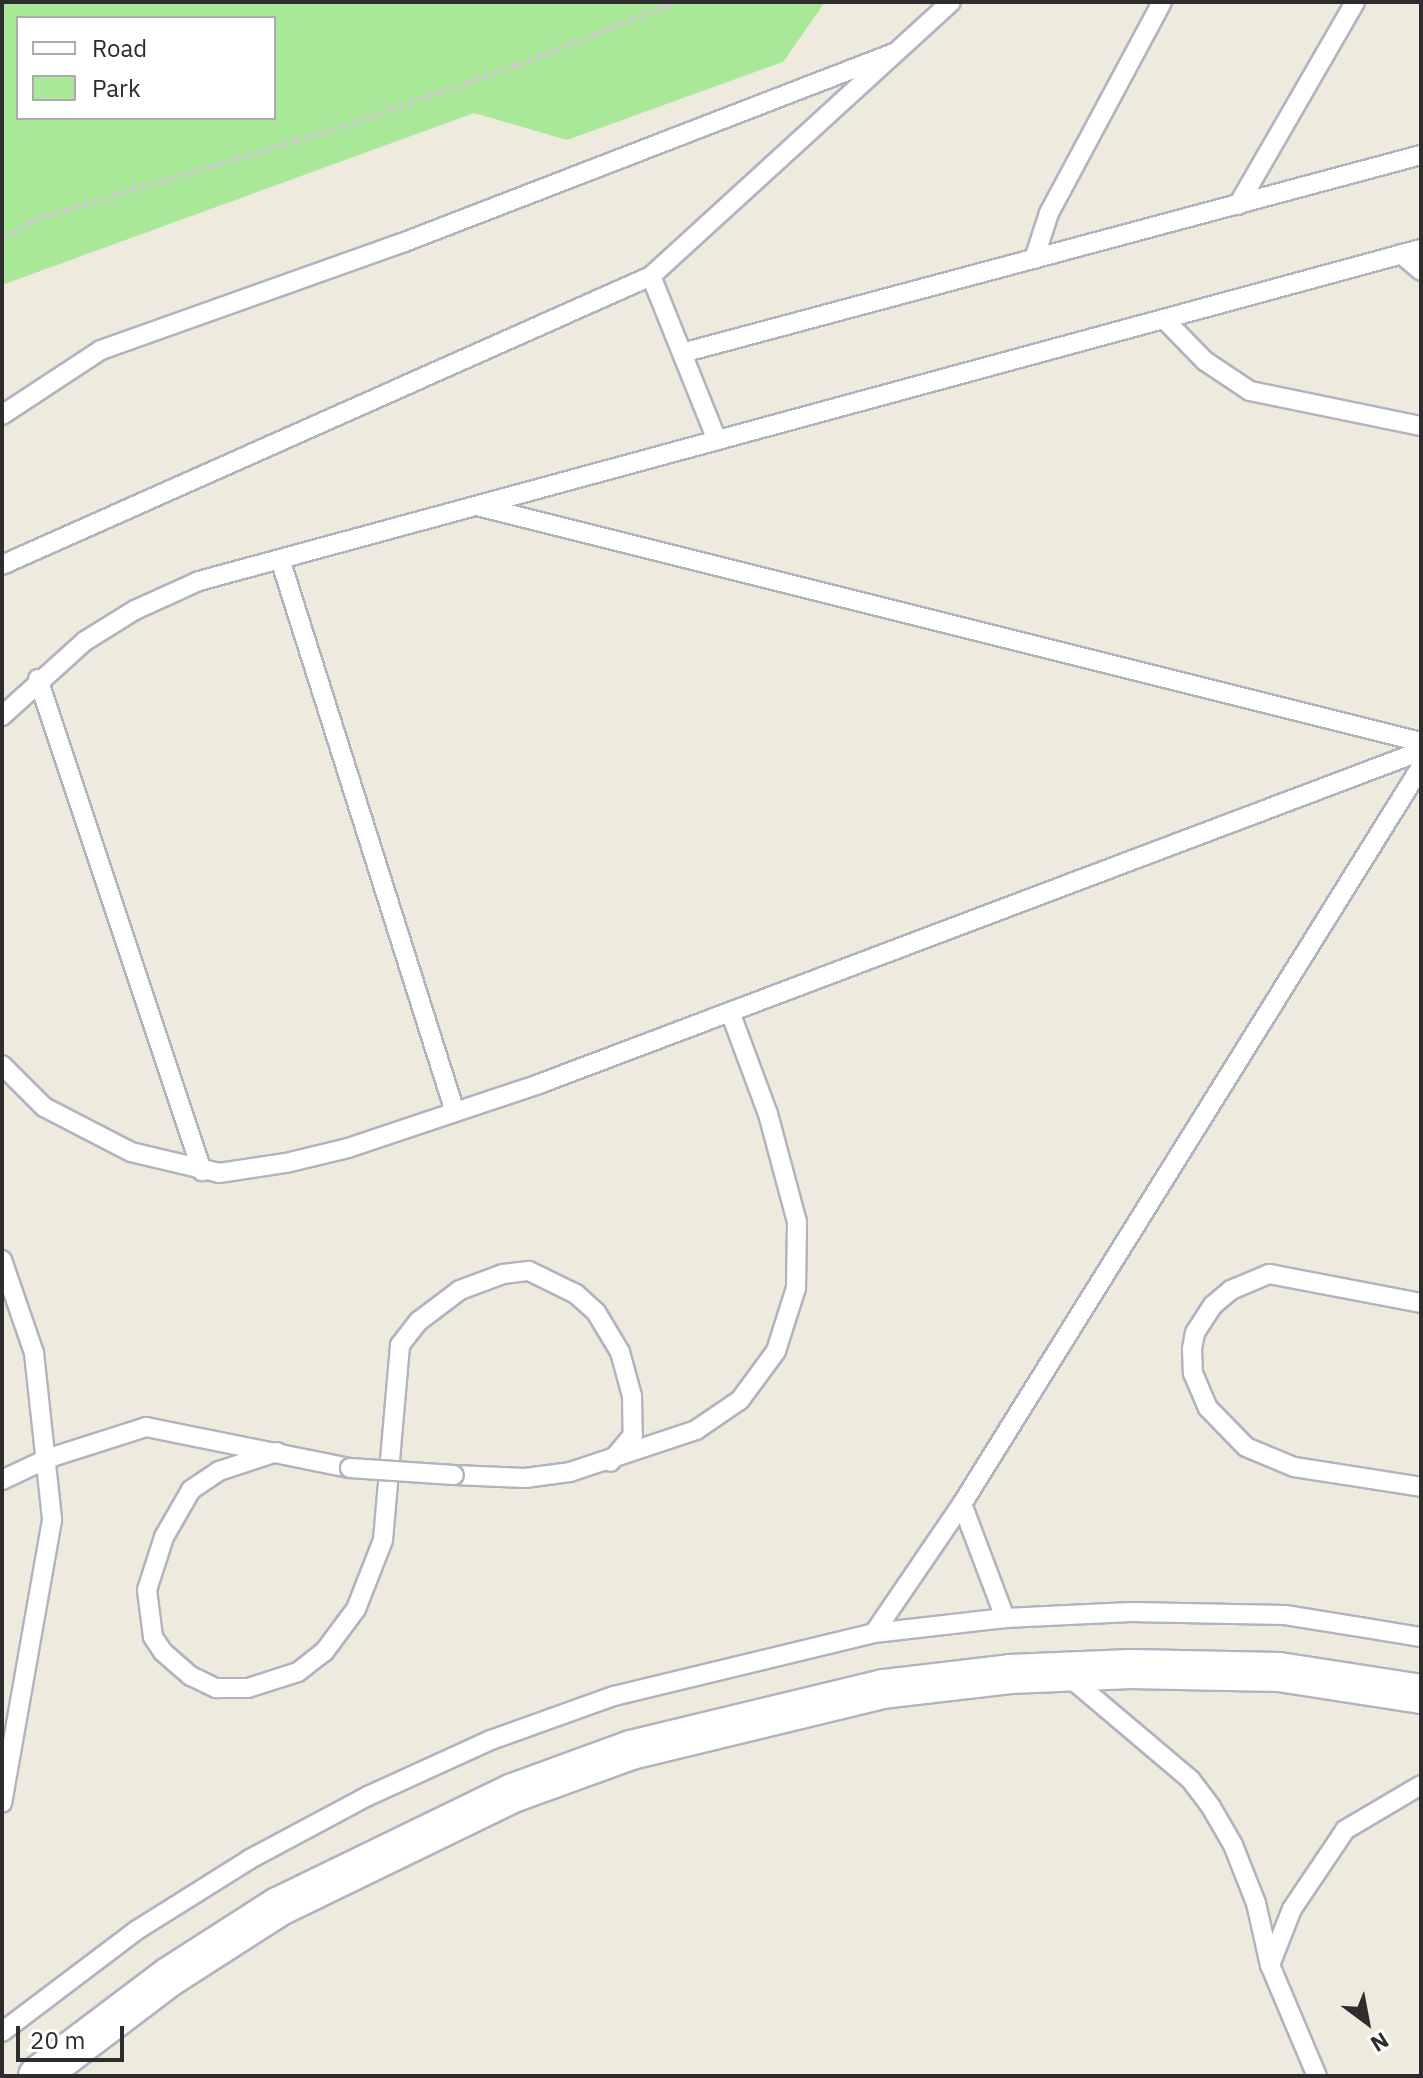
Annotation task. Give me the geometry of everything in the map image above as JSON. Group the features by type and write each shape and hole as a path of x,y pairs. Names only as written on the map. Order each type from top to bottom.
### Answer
{"street":[{"path":"38,2076 169,1977 278,1907 513,1793 631,1750 757,1716 883,1689 1063,1672 1279,1672 1421,1694"}],"lane":[{"path":"2,565 651,276 904,49 951,2"},
{"path":"1034,259 1049,213 1162,2"},
{"path":"1238,205 1355,2"},
{"path":"2,415 101,350 402,243 904,49"},
{"path":"682,353 1421,155"},
{"path":"2,716 38,679 85,641 146,605 199,581 1421,249"},
{"path":"1401,254 1421,271"},
{"path":"651,276 717,440"},
{"path":"1164,319 1205,361 1250,391 1421,426"},
{"path":"476,506 1421,742"},
{"path":"280,559 455,1112"},
{"path":"38,679 202,1171"},
{"path":"2,1065 44,1107 98,1139 202,1171 302,1159 455,1112 730,1012 1421,751"},
{"path":"874,1633 962,1504 1421,767"},
{"path":"2,1480 49,1458 146,1427 350,1468 546,1477 610,1462 721,1416 762,1375 788,1319 799,1255 797,1222 768,1114 730,1012"},
{"path":"2,1260 34,1353 49,1458 52,1520 2,1803"},
{"path":"277,1452 219,1471 191,1490 164,1537 147,1590 153,1637 163,1652 191,1676 216,1688 248,1688 298,1672 324,1652 356,1609 382,1548 400,1345 419,1321 460,1290 503,1274 529,1271 576,1294 596,1312 620,1352 632,1396 633,1435 610,1462"},
{"path":"1421,1303 1269,1274 1231,1290 1213,1305 1192,1349 1193,1373 1208,1408 1246,1447 1294,1467 1421,1487"},
{"path":"962,1504 1005,1618"},
{"path":"2,2032 149,1922 250,1859 368,1796 491,1740 614,1696 874,1633 1005,1618 1131,1612 1285,1615 1421,1637"},
{"path":"1063,1672 1190,1779 1211,1807 1233,1845 1256,1903 1270,1965 1317,2076"},
{"path":"1270,1965 1292,1909 1345,1830 1421,1785"}],"path":[{"path":"2,239 35,219 332,130 517,65 675,2"}],"green space":[{"path":"2,2 825,2 783,62 567,140 474,113 2,285"}]}
